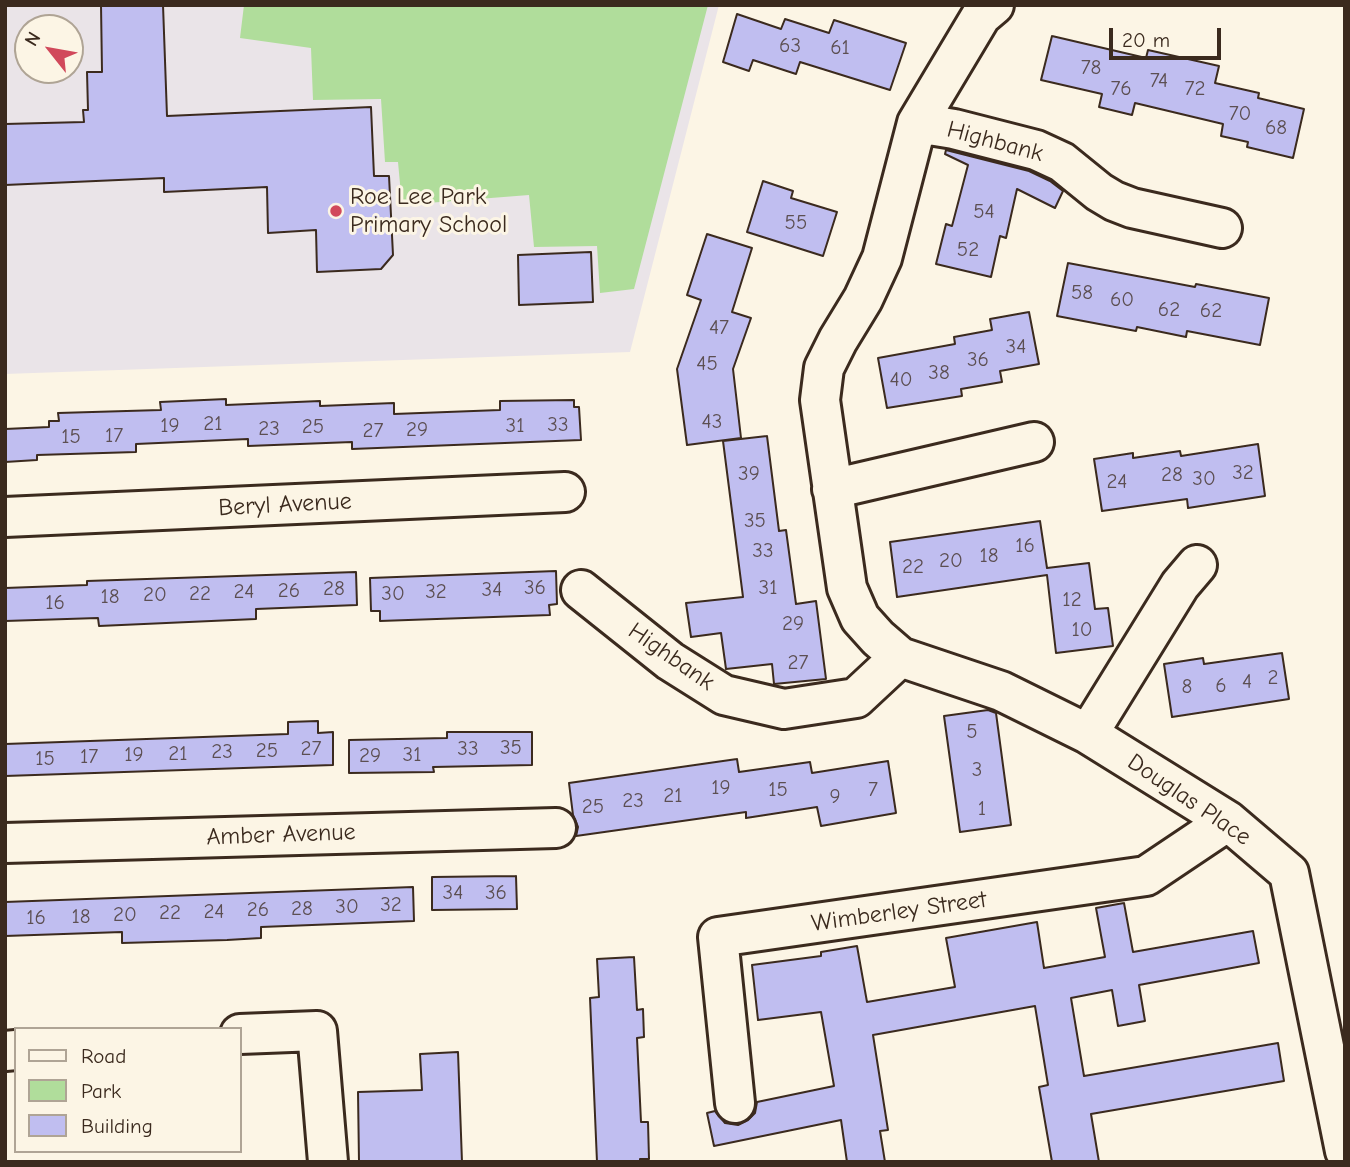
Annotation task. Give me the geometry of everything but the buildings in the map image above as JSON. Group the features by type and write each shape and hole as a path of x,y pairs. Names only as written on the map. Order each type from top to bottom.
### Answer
{"street":[{"name":"Highbank","path":"581,590 670,661 724,695 784,709 856,698 900,657 860,618 847,588 820,400 824,368 863,299 882,258 918,123 980,9"},
{"name":"Highbank","path":"918,123 954,129 1036,150 1062,162 1098,192 1114,201 1132,208 1222,228"},
{"path":"832,489 1034,442"},
{"name":"Beryl Avenue","path":"5,517 565,492"},
{"path":"1088,734 1180,585 1197,565"},
{"name":"Douglas Place","path":"900,657 1001,691 1088,734 1228,821 1289,873 1345,1151"},
{"name":"Wimberley Street","path":"735,1103 718,937 1146,876 1228,821"},
{"name":"Amber Avenue","path":"5,843 556,828"},
{"path":"242,1034 317,1031 328,1162"}],"shaded area":[{"name":"Roe Lee Park Primary School","path":"5,5 719,5 630,352 5,374"}],"green space":[{"path":"244,5 708,5 634,289 600,293 597,246 534,247 529,195 402,205 398,162 385,162 381,99 313,100 311,48 240,38"}],"place":[{"name":"Roe Lee Park Primary School","path":"336,211"}]}
